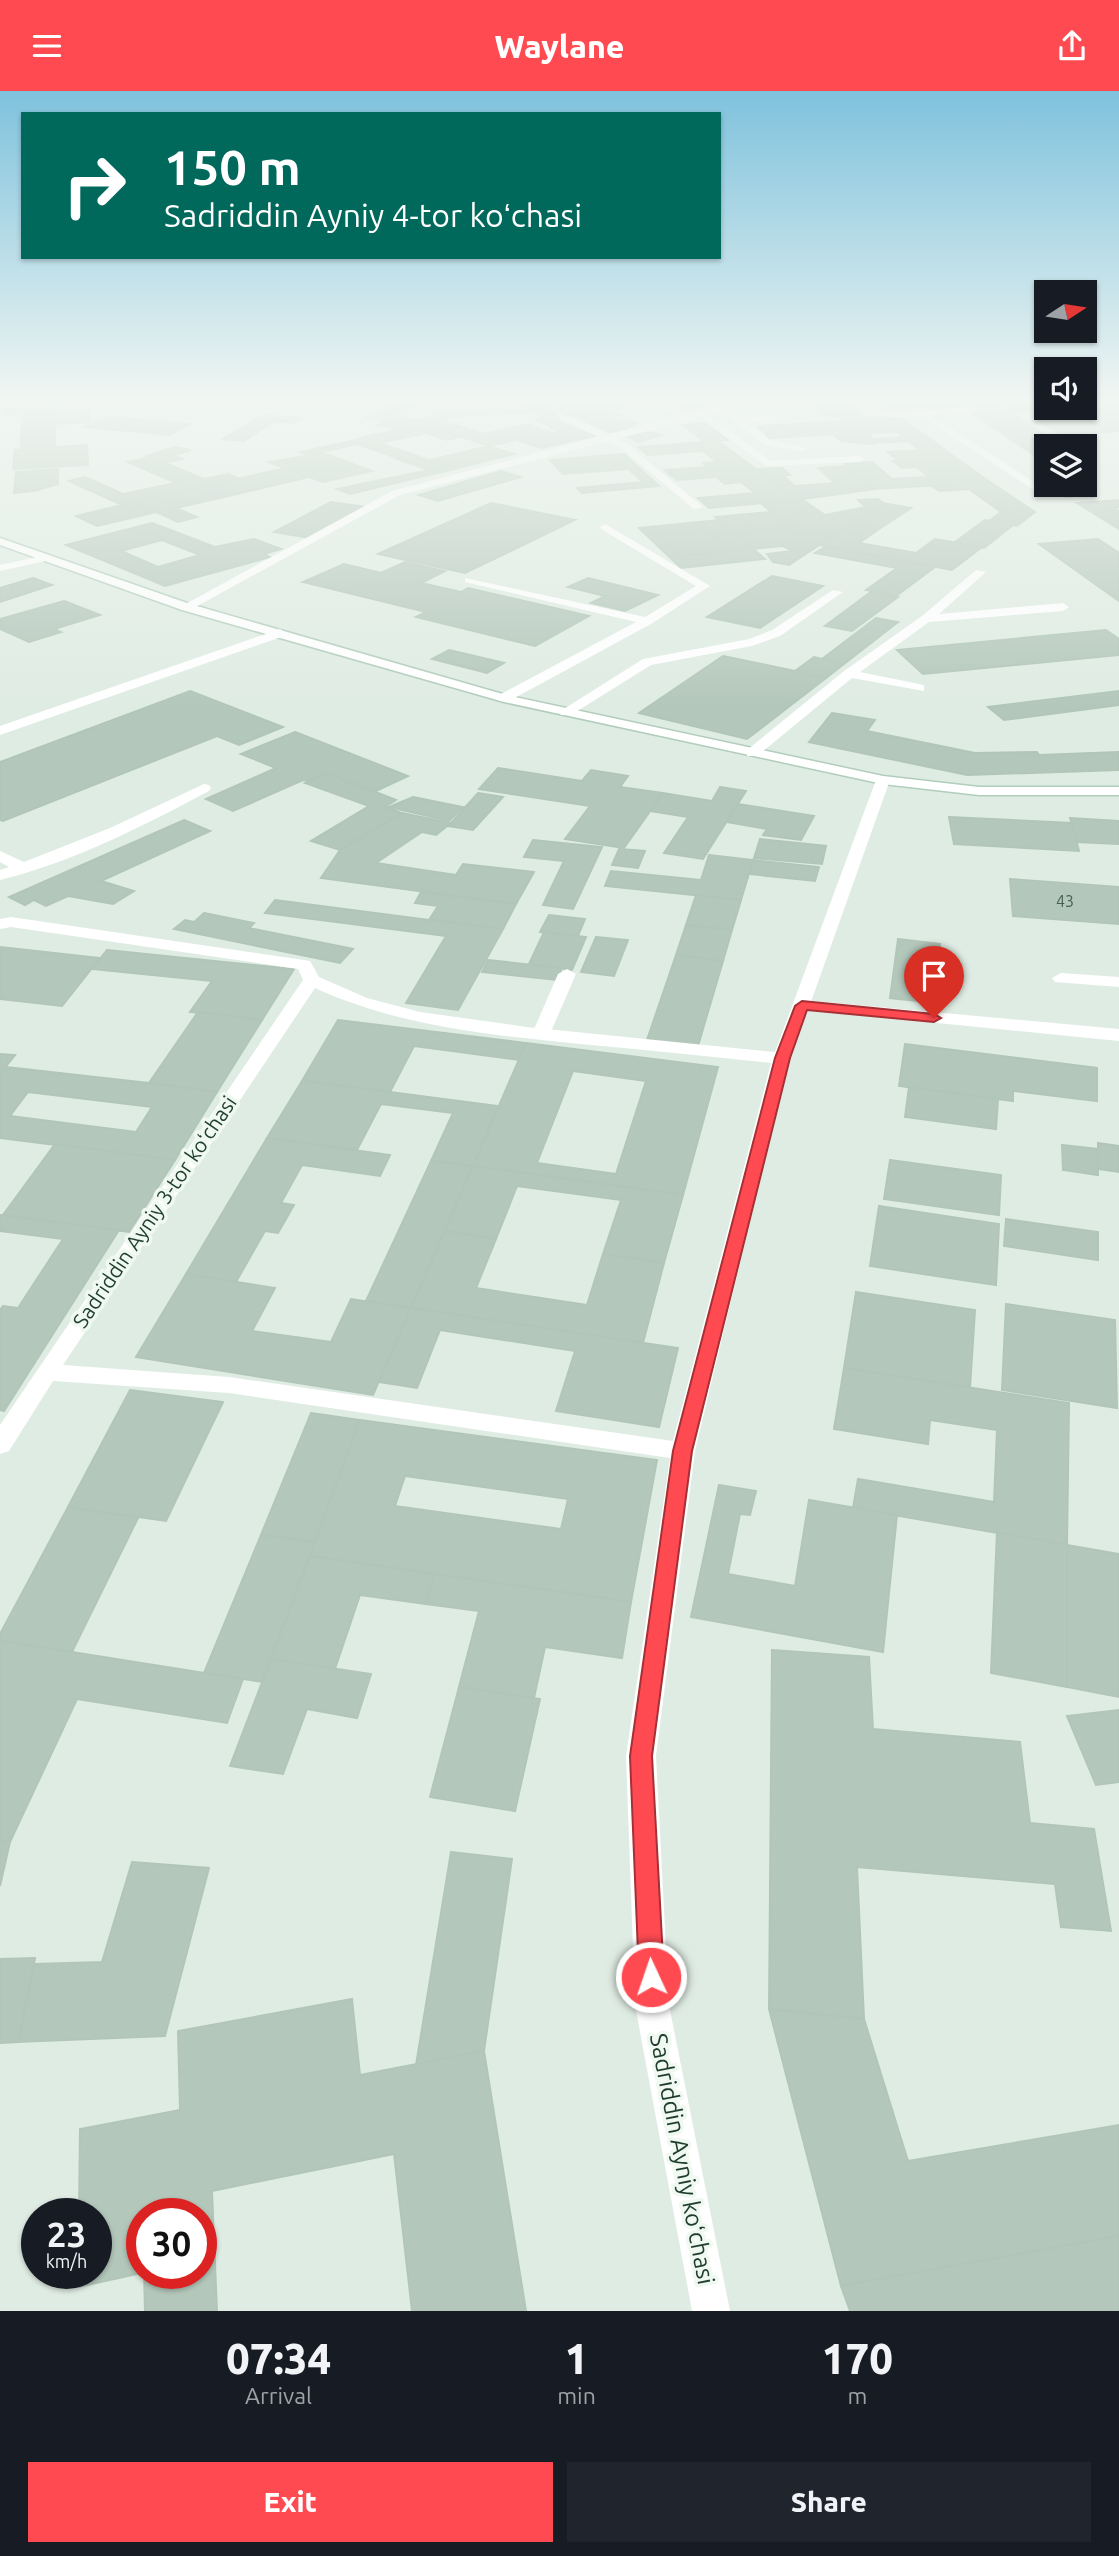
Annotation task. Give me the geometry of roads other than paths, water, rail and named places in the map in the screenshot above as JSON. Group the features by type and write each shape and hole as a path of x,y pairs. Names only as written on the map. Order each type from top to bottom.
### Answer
{"street":[{"path":"186,607 384,501"},
{"path":"690,501 698,507"},
{"path":"504,698 647,621 704,586 604,527"},
{"path":"0,541 186,607 504,698 566,712 883,780 979,791 1119,791"},
{"path":"0,568 46,558"},
{"path":"752,753 849,674 926,619 980,572"},
{"path":"469,580 647,621"},
{"path":"566,712 647,662 764,638 776,633 837,592"},
{"path":"926,619 1063,607"},
{"path":"0,731 280,633"},
{"path":"849,674 919,688"},
{"name":"Sadriddin Ayniy koʻchasi","path":"711,2311 652,2005 641,1756 683,1451 782,1058 883,780"},
{"path":"0,875 131,826 204,788"},
{"path":"0,856 23,868"},
{"path":"6,923 304,965 312,980 361,1002 420,1017 541,1034 782,1058"},
{"path":"541,1034 567,974"},
{"path":"1060,978 1119,982"},
{"name":"Sadriddin Ayniy 3-tor koʻchasi","path":"0,1445 46,1372 312,980"},
{"path":"802,1006 1119,1035"},
{"path":"46,1372 229,1385 683,1451"}]}
